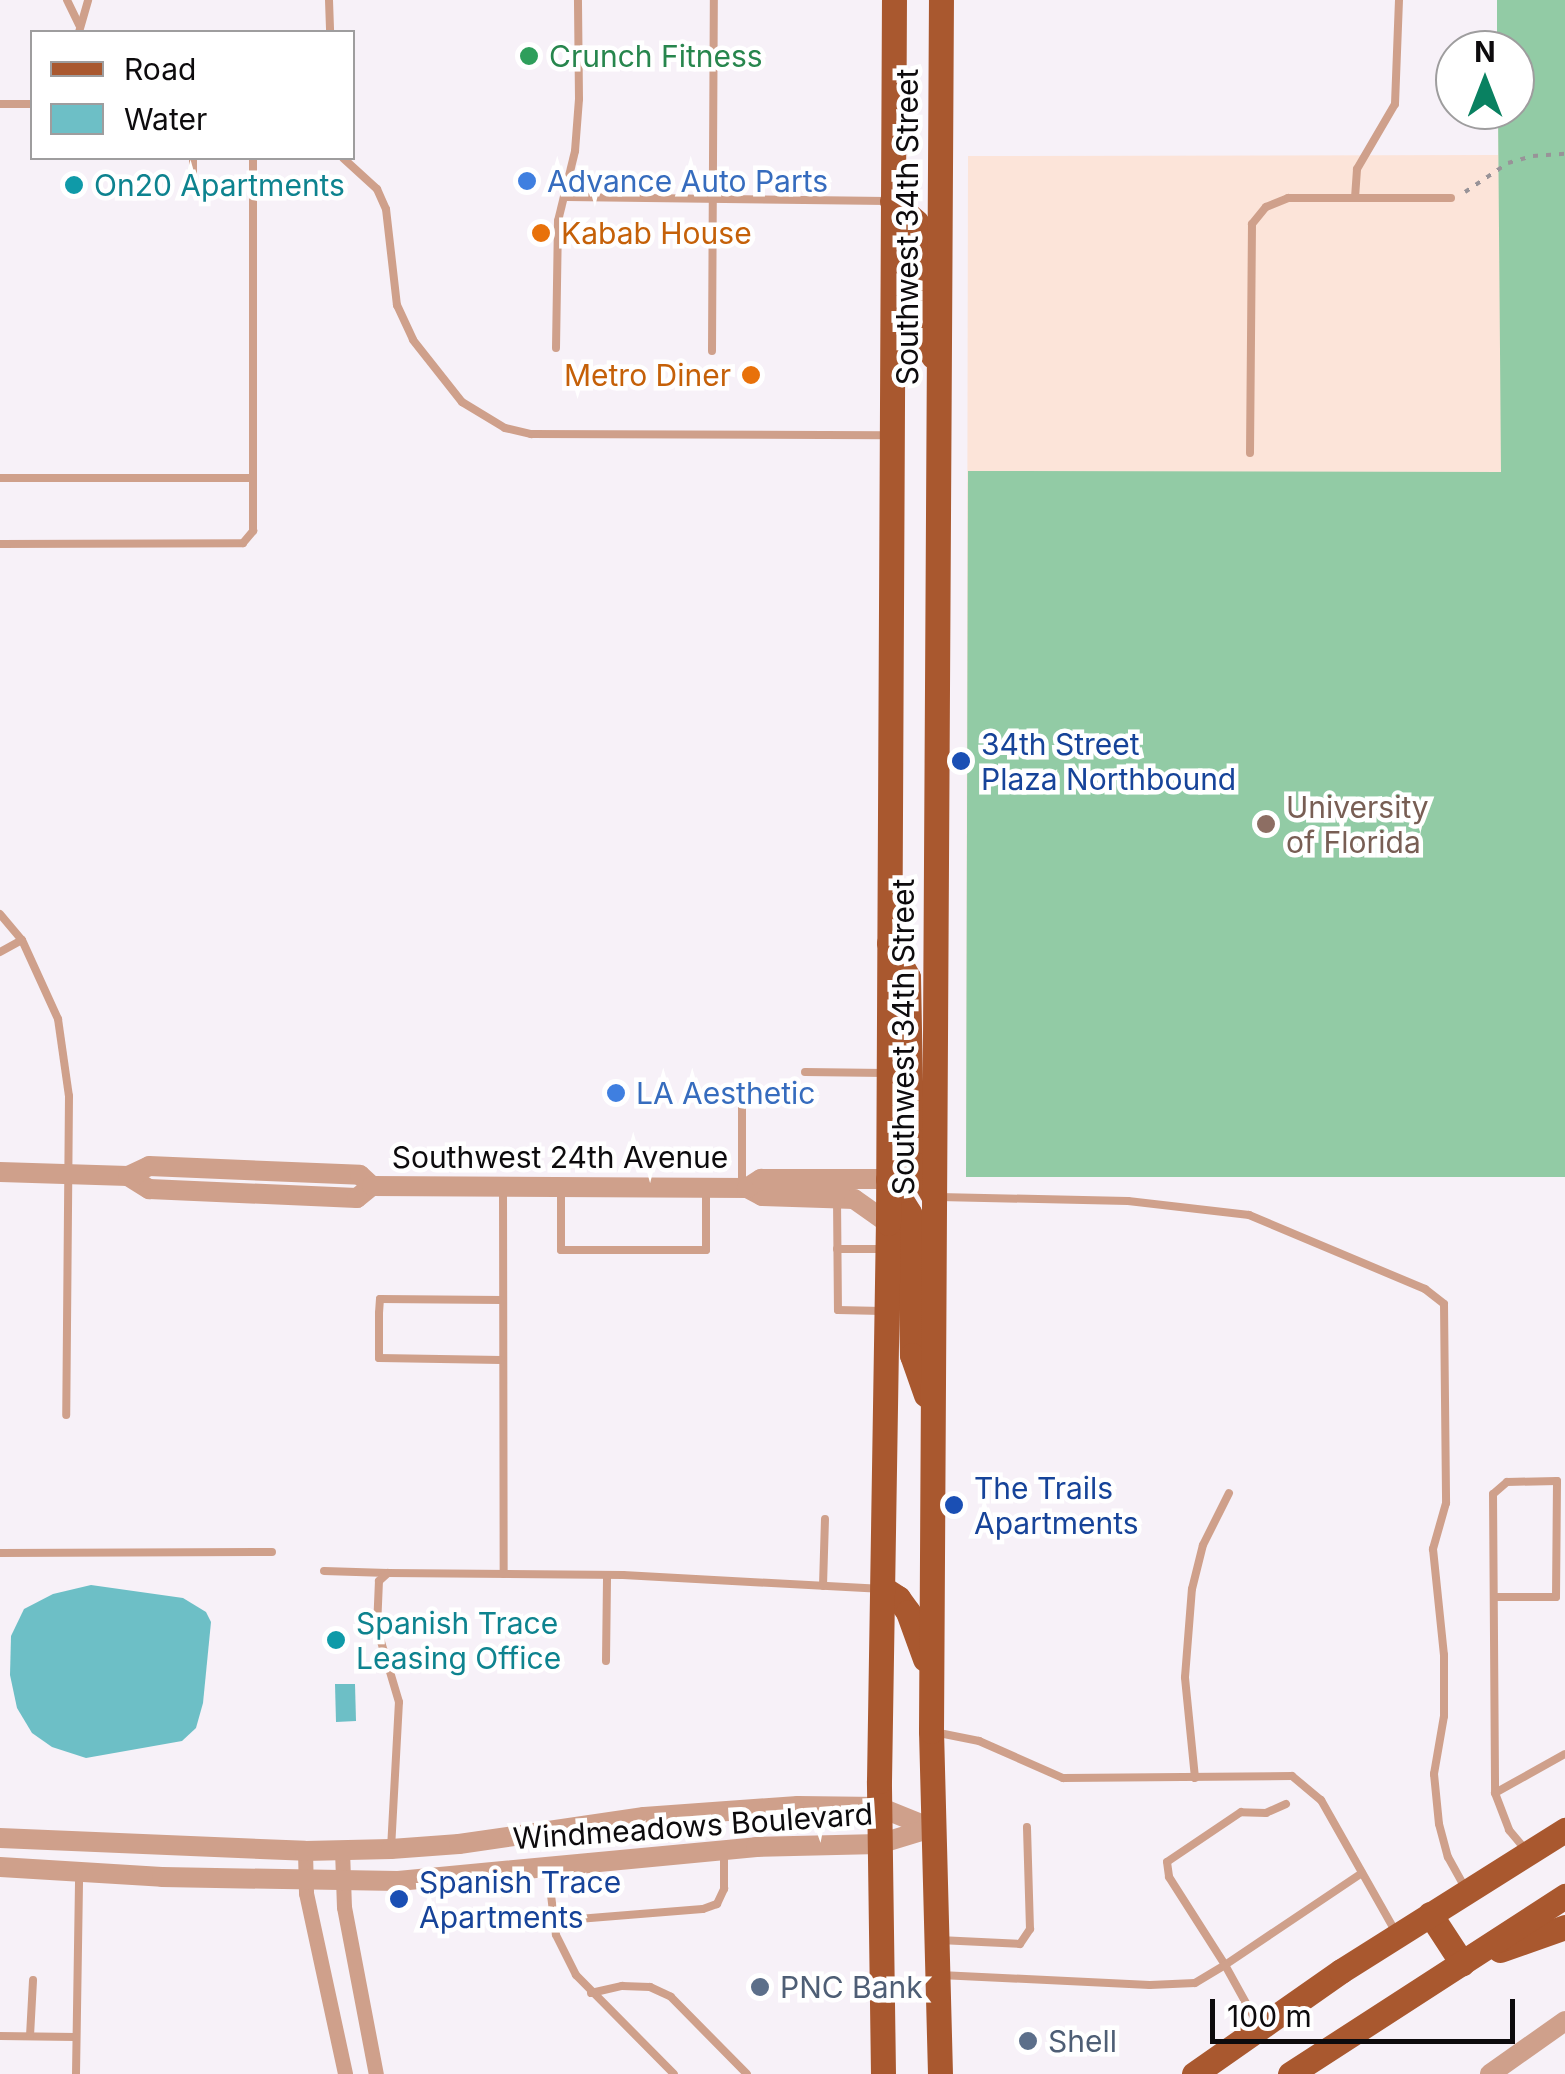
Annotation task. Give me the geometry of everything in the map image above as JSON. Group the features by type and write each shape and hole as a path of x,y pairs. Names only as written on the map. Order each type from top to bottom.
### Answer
{"main road":[{"name":"Southwest 34th Street","path":"883,2074 879,1807 887,1311 894,0"},
{"name":"Southwest 34th Street","path":"940,0 930,1731 940,2074"},
{"path":"892,201 916,222 922,336 938,365"},
{"path":"889,943 908,977 911,1138 915,1164 934,1197"},
{"path":"888,1180 909,1212 912,1355 933,1414"},
{"path":"884,1590 898,1598 908,1612 931,1672"},
{"path":"1194,2074 1397,1935 1565,1830"},
{"path":"1290,2074 1565,1896"},
{"path":"1430,1914 1462,1963"},
{"path":"1462,1963 1565,1928"}],"street":[{"name":"Southwest 24th Avenue","path":"0,1172 128,1176 149,1189 358,1198 372,1186 744,1188 762,1196 854,1199 887,1236"},
{"name":"Southwest 24th Avenue","path":"744,1188 761,1179 888,1180"},
{"name":"Windmeadows Boulevard","path":"0,1838 305,1851 391,1849 723,1809 879,1807 931,1828"},
{"name":"Windmeadows Boulevard","path":"0,1868 305,1882 398,1881 724,1850 879,1844 931,1828"},
{"path":"546,1832 548,1866"},
{"path":"80,1842 80,1872"},
{"path":"342,1850 344,1907 376,2074"},
{"path":"305,1851 305,1882 346,2074"},
{"path":"1490,2074 1565,2021"}],"lane":[{"path":"67,0 78,29"},
{"path":"78,29 88,0"},
{"path":"329,0 330,30"},
{"path":"556,348 558,221 567,197 579,99 578,0"},
{"path":"712,351 714,0"},
{"path":"1355,198 1357,169 1395,104 1400,70 1399,0"},
{"path":"0,104 30,104"},
{"path":"193,160 193,183 253,182"},
{"path":"0,544 243,543 253,530 253,160"},
{"path":"345,160 378,189 386,209 397,305 413,340 462,402 505,428 532,434 890,435"},
{"path":"567,197 892,201"},
{"path":"1250,453 1252,224 1266,206 1288,198 1451,198"},
{"path":"0,478 253,478"},
{"path":"0,914 22,940 58,1019 68,1096 66,1415"},
{"path":"0,952 22,940"},
{"path":"805,1072 888,1073"},
{"path":"742,1107 744,1188"},
{"path":"504,1186 504,1574"},
{"path":"562,1186 562,1250 706,1250 706,1188"},
{"path":"837,1197 838,1310 887,1311"},
{"path":"934,1197 1128,1202 1249,1215 1425,1290 1444,1304 1446,1504 1433,1549 1444,1655 1444,1728 1434,1774 1438,1824 1448,1857 1467,1891"},
{"path":"838,1249 887,1236"},
{"path":"501,1360 379,1358 379,1313 380,1298 502,1300"},
{"path":"1494,1597 1561,1597 1561,1481 1507,1482 1493,1494 1494,1793 1509,1830 1528,1853"},
{"path":"1195,1778 1185,1676 1192,1590 1203,1545 1228,1493"},
{"path":"823,1586 825,1519"},
{"path":"0,1553 272,1552"},
{"path":"324,1571 606,1575 884,1590"},
{"path":"388,1572 379,1581 378,1628 399,1702 391,1849"},
{"path":"606,1575 606,1661"},
{"path":"930,1731 979,1741 1063,1778 1292,1776 1321,1800 1397,1935"},
{"path":"1494,1793 1565,1754"},
{"path":"1260,2027 1169,1877 1167,1862 1241,1812 1266,1812 1286,1804"},
{"path":"935,1940 1020,1944 1030,1929 1027,1827"},
{"path":"552,1921 703,1909 717,1904 724,1889 724,1850"},
{"path":"548,1866 552,1921 576,1975 674,2074"},
{"path":"76,2074 80,1872"},
{"path":"936,1975 984,1974 1150,1985 1195,1983 1362,1873"},
{"path":"30,2036 32,1980"},
{"path":"591,1994 622,1986 650,1987 671,1997 747,2074"},
{"path":"0,2036 76,2036"}],"path":[{"path":"1451,198 1508,164 1565,154"}],"shaded area":[{"name":"University of Florida","path":"1497,0 1565,0 1565,1177 966,1177 968,156 1498,155 1498,130 1535,130 1535,30 1497,30"}],"green space":[{"name":"University of Florida","path":"1497,0 1565,0 1565,1177 966,1177 968,471 1501,472 1498,130 1535,130 1535,30 1497,30"}],"water":[{"path":"91,1585 183,1598 206,1612 211,1622 203,1703 196,1728 182,1741 86,1758 52,1747 32,1733 17,1708 10,1675 11,1636 24,1609 53,1594"},
{"path":"335,1684 355,1684 356,1721 336,1722"}],"place":[{"name":"Crunch Fitness","path":"529,56"},
{"name":"Advance Auto Parts","path":"527,181"},
{"name":"On20 Apartments","path":"74,185"},
{"name":"Kabab House","path":"541,233"},
{"name":"Metro Diner","path":"751,375"},
{"name":"34th Street Plaza Northbound","path":"961,761"},
{"name":"University of Florida","path":"1266,824"},
{"name":"LA Aesthetic","path":"616,1093"},
{"name":"The Trails Apartments","path":"954,1505"},
{"name":"Spanish Trace Leasing Office","path":"336,1640"},
{"name":"Spanish Trace Apartments","path":"399,1899"},
{"name":"PNC Bank","path":"760,1987"},
{"name":"Shell","path":"1028,2041"}]}
